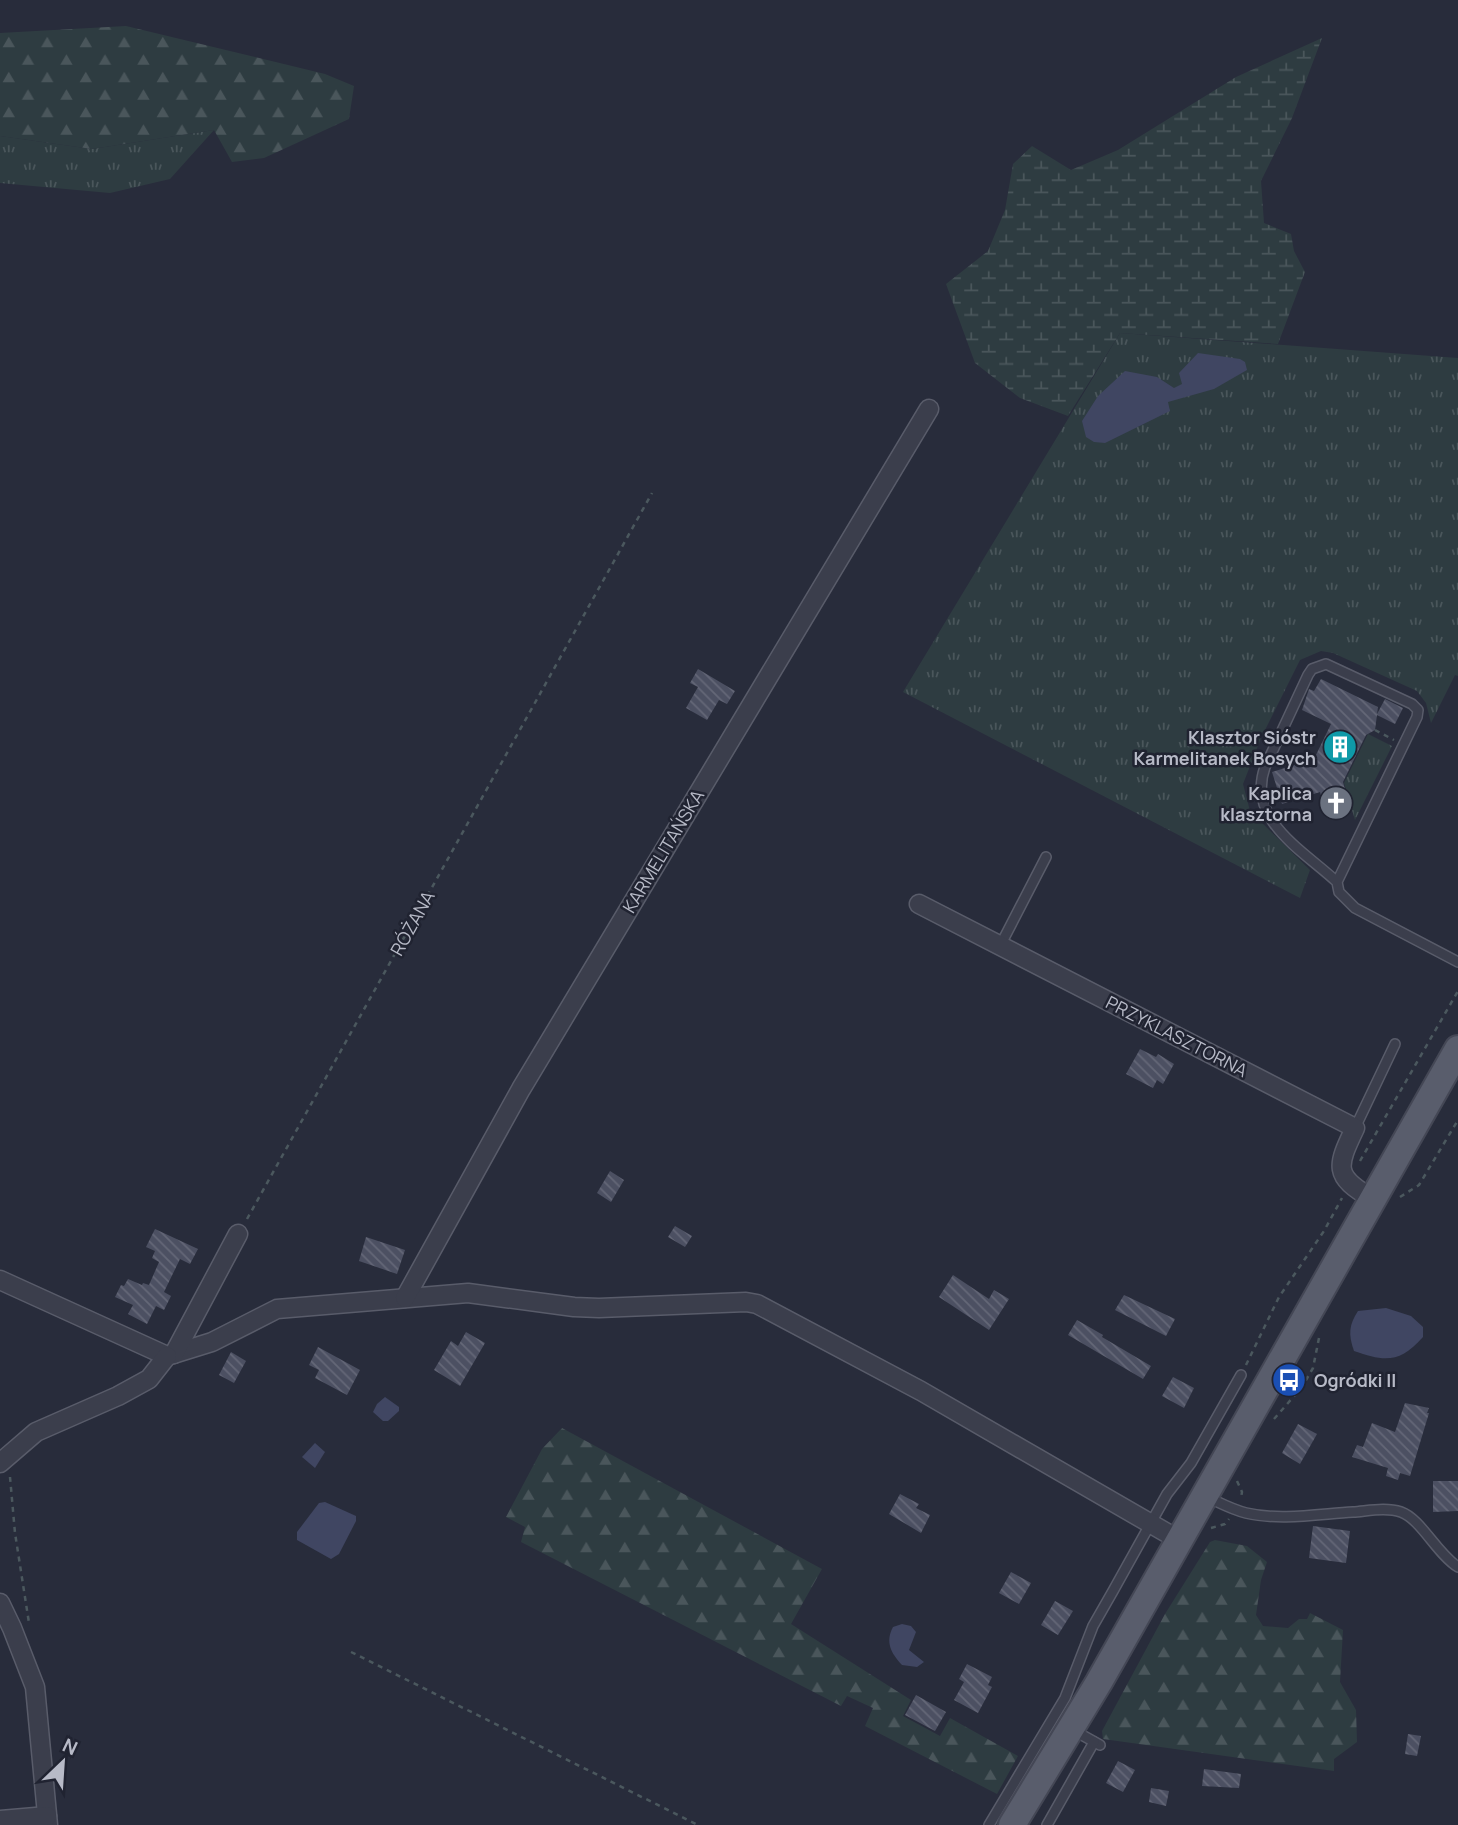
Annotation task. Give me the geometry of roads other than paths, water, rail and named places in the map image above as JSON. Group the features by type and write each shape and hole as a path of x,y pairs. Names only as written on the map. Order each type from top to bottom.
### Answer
{"main road":[{"path":"1013,1825 1071,1729 1204,1495 1382,1201 1458,1049"}],"street":[{"name":"KARMELITAŃSKA","path":"405,1298 520,1089 929,409"},
{"name":"PRZYKLASZTORNA","path":"919,904 1356,1128"},
{"path":"1356,1128 1342,1158 1341,1167 1349,1184 1382,1201"},
{"path":"4,1460 36,1432 118,1396 149,1379 171,1355 238,1234"},
{"path":"0,1280 171,1355 212,1342 277,1309 468,1293 599,1308 746,1302 757,1304 922,1391 1180,1540"},
{"path":"0,1603 35,1687 48,1821 0,1820"}],"lane":[{"path":"1337,881 1273,825 1261,794 1260,779 1312,669 1326,664 1412,704 1418,710 1337,881 1339,892 1355,908 1458,962"},
{"path":"1000,946 1046,857"},
{"path":"1356,1128 1395,1044"},
{"path":"989,1825 1065,1698 1093,1626 1167,1494 1191,1463 1241,1374"},
{"path":"1204,1495 1235,1510 1265,1516 1379,1510 1402,1513 1410,1516 1446,1559 1458,1567"},
{"path":"1047,1825 1097,1744 1071,1729"}],"water":[{"path":"1198,353 1240,359 1245,362 1247,370 1214,389 1168,402 1170,411 1105,443 1094,442 1086,437 1082,421 1098,396 1125,371 1157,377 1174,388 1182,384 1179,373"},
{"path":"1386,1308 1411,1316 1423,1327 1423,1337 1407,1352 1391,1358 1354,1351 1350,1330 1358,1311"},
{"path":"385,1397 399,1407 399,1411 388,1421 383,1421 373,1412"},
{"path":"315,1443 325,1452 315,1468 302,1457"},
{"path":"325,1502 356,1516 339,1554 331,1559 297,1540 297,1532 319,1503"},
{"path":"902,1624 911,1626 916,1632 909,1650 924,1662 917,1667 902,1665 890,1647 889,1638 893,1627"}],"place":[{"name":"Klasztor Sióstr Karmelitanek Bosych","path":"1340,747"},
{"name":"Kaplica klasztorna","path":"1336,803"},
{"name":"Ogródki II","path":"1289,1380"}]}
